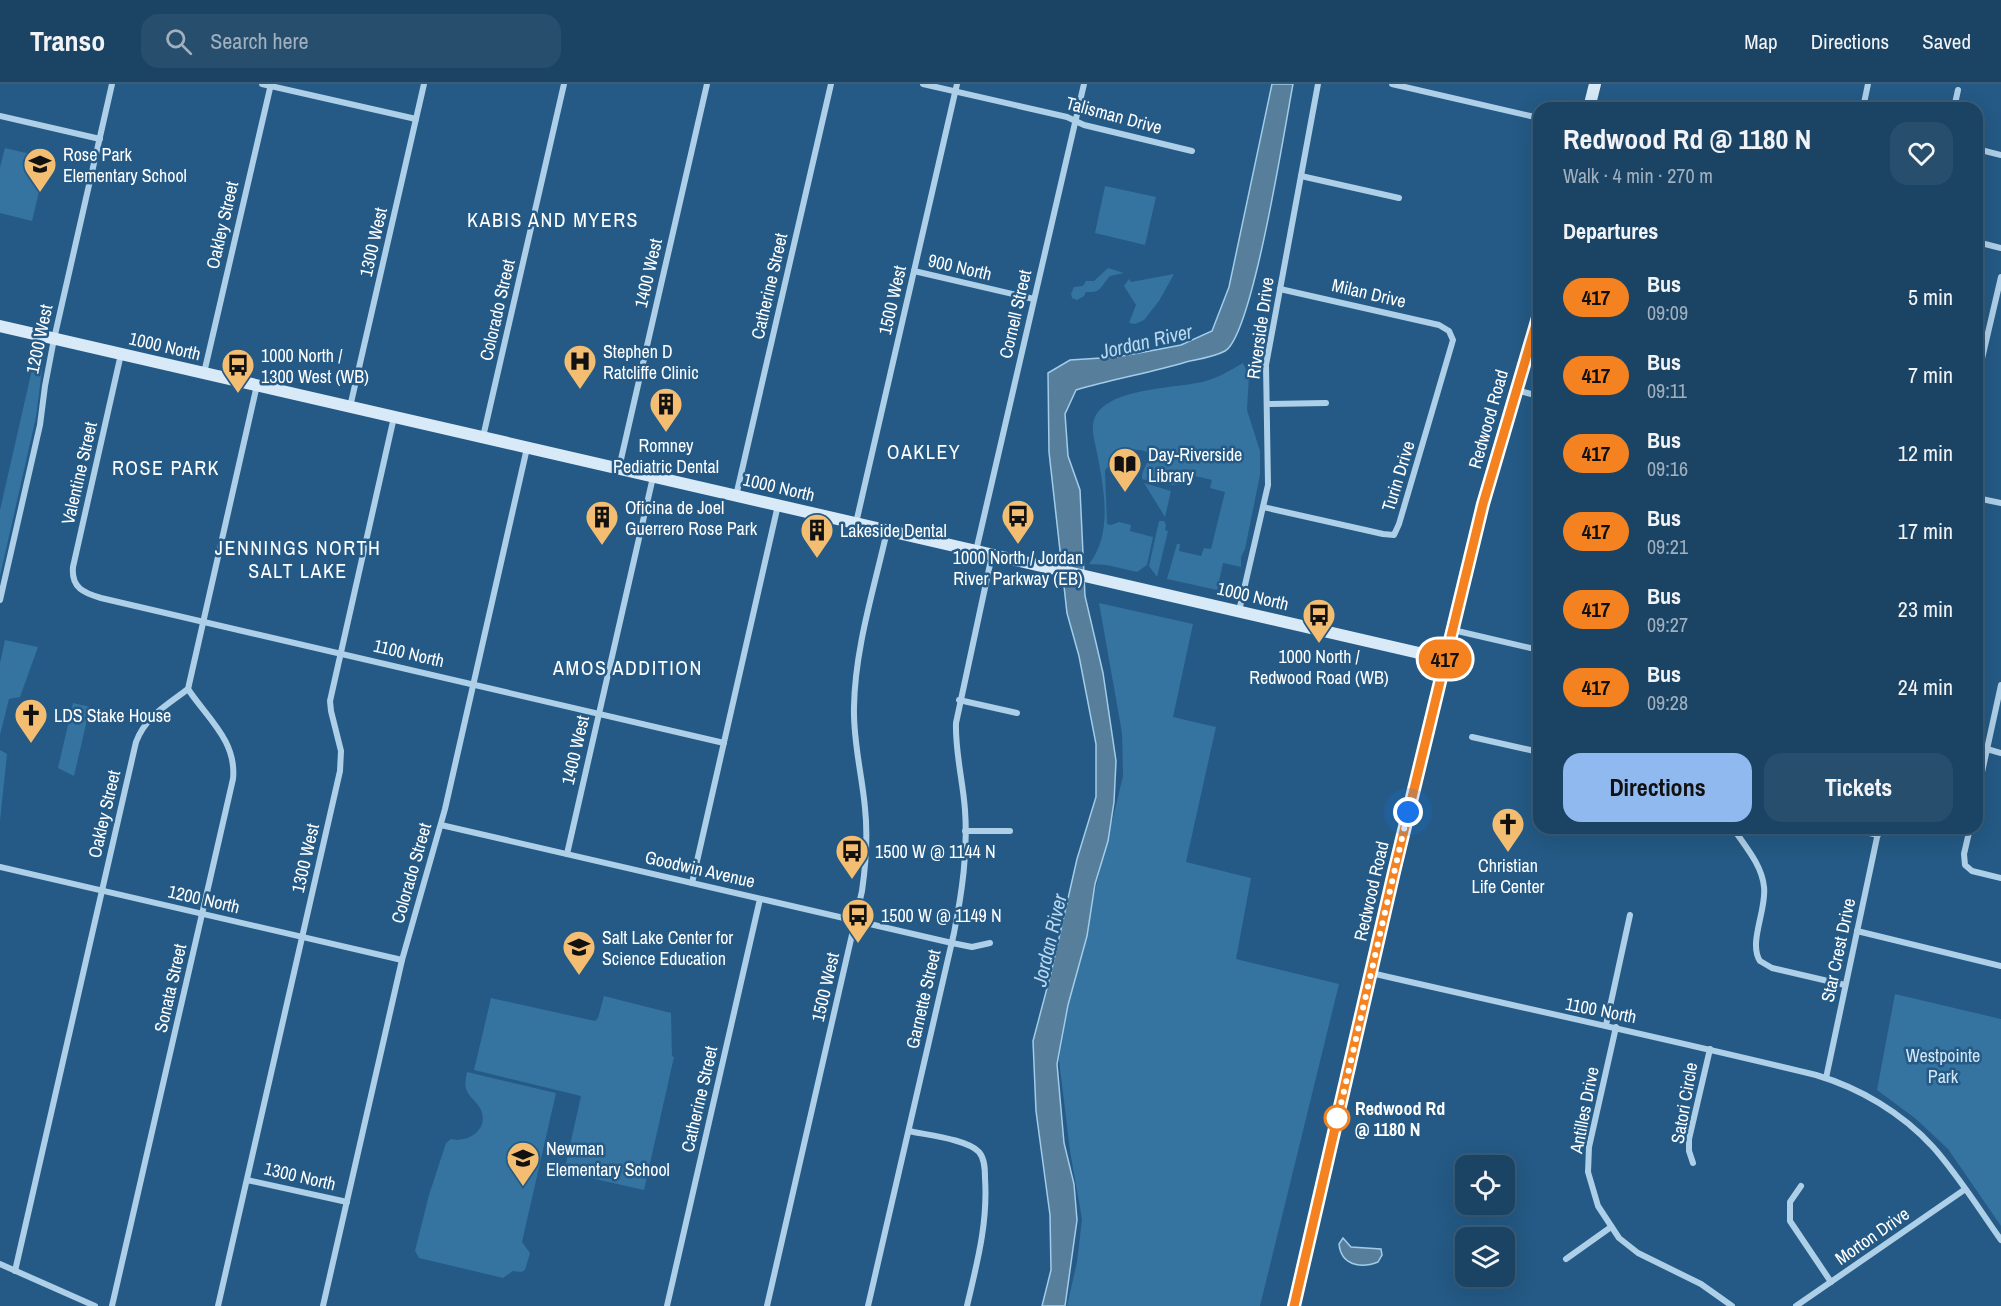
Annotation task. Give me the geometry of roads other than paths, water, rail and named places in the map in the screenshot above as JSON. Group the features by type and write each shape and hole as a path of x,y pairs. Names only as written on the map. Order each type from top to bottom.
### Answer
{"street":[{"name":"1200 West","path":"0,600 38,435 54,339 112,84"},
{"path":"262,84 416,120"},
{"name":"1300 West","path":"350,407 424,84"},
{"name":"Colorado Street","path":"483,438 564,84"},
{"name":"1400 West","path":"618,469 707,84"},
{"name":"Catherine Street","path":"736,496 831,84"},
{"name":"Talisman Drive","path":"923,84 1067,117 1084,125 1192,151"},
{"name":"1500 West","path":"856,523 957,84"},
{"name":"Cornell Street","path":"976,551 1084,84"},
{"name":"Riverside Drive","path":"1239,611 1269,478 1266,365 1318,84"},
{"path":"1392,84 1424,88 1533,116"},
{"path":"1591,102 1595,84"},
{"path":"1864,102 1868,84"},
{"name":"Oakley Street","path":"204,373 270,85"},
{"path":"1955,102 1958,90"},
{"path":"0,116 100,139"},
{"path":"1983,150 2001,155"},
{"path":"1301,176 1399,198"},
{"path":"1983,244 2001,248"},
{"name":"900 North","path":"914,271 1034,299"},
{"path":"1983,354 2001,278"},
{"name":"Milan Drive","path":"1280,289 1439,325 1449,331"},
{"name":"1000 North","path":"0,326 1445,659"},
{"name":"Turin Drive","path":"1263,507 1394,535 1400,524 1452,348 1453,337 1449,331"},
{"name":"Redwood Road","path":"1294,1306 1452,630 1483,504 1533,333"},
{"name":"Valentine Street","path":"86,594 75,583 73,567 122,354"},
{"path":"188,689 257,386"},
{"path":"1515,390 1533,394"},
{"path":"1267,405 1326,403"},
{"name":"1300 West","path":"218,1306 340,771 341,751 330,707 394,417"},
{"name":"Colorado Street","path":"323,1306 402,960 441,825 527,447"},
{"name":"1400 West","path":"567,854 653,477"},
{"path":"1983,499 2001,503"},
{"path":"692,883 778,505"},
{"name":"1500 West","path":"767,1306 865,869 866,826 855,744 855,689 861,645 887,530"},
{"name":"Garnette Street","path":"868,1306 952,943 964,875 963,795 956,735 959,700 993,555"},
{"name":"1100 North","path":"86,594 724,743"},
{"path":"1452,630 1533,649"},
{"path":"1983,767 2001,685"},
{"name":"Oakley Street","path":"15,1271 138,735 152,716 188,689"},
{"name":"Sonata Street","path":"112,1306 233,778 232,752 226,740 188,689"},
{"path":"959,700 1017,713"},
{"path":"1472,737 1533,751"},
{"path":"1987,749 2001,753"},
{"name":"Goodwin Avenue","path":"441,825 952,943 972,947 990,943"},
{"path":"965,831 1010,831"},
{"path":"1737,834 1757,865 1763,880 1764,906 1755,948 1760,961 1772,968 1845,985"},
{"name":"Star Crest Drive","path":"1826,1078 1878,834"},
{"path":"1969,834 1964,854 1965,866 1972,871 2001,878"},
{"name":"1200 North","path":"0,869 402,960"},
{"name":"Catherine Street","path":"667,1306 760,899"},
{"path":"1606,1025 1630,915"},
{"path":"1857,931 2001,966"},
{"name":"1100 North","path":"1371,973 1554,1016 1616,1027 1710,1049 1826,1078 1862,1093 1898,1116 1932,1146 2001,1240"},
{"name":"Antilles Drive","path":"1616,1027 1591,1135 1588,1159 1594,1195 1611,1227 1638,1253 1701,1284 1732,1306"},
{"name":"Satori Circle","path":"1693,1163 1689,1151 1689,1139 1710,1049"},
{"path":"909,1131 964,1144 975,1149 982,1156 986,1221 967,1306"},
{"name":"1300 North","path":"247,1180 347,1202"},
{"path":"1802,1186 1793,1195 1788,1215 1831,1282"},
{"name":"Morton Drive","path":"1796,1306 1965,1190"},
{"path":"1566,1259 1611,1227"},
{"path":"0,1264 95,1306"}],"place":[{"name":"Rose Park Elementary School","path":"40,193"},
{"name":"Stephen D Ratcliffe Clinic","path":"580,390"},
{"name":"1000 North / 1300 West (WB)","path":"238,394"},
{"name":"Romney Pediatric Dental","path":"666,433"},
{"name":"Day-Riverside Library","path":"1125,493"},
{"name":"1000 North / Jordan River Parkway (EB)","path":"1018,545"},
{"name":"Oficina de Joel Guerrero Rose Park","path":"602,546"},
{"name":"Lakeside Dental","path":"817,559"},
{"name":"1000 North / Redwood Road (WB)","path":"1319,644"},
{"name":"LDS Stake House","path":"31,744"},
{"name":"Christian Life Center","path":"1508,853"},
{"name":"1500 W @ 1144 N","path":"852,880"},
{"name":"1500 W @ 1149 N","path":"858,944"},
{"name":"Salt Lake Center for Science Education","path":"579,976"},
{"name":"Redwood Rd @ 1180 N","path":"1337,1118"},
{"name":"Newman Elementary School","path":"523,1187"}],"district":[{"name":"KABIS AND MYERS","path":"553,219"},
{"name":"OAKLEY","path":"924,451"},
{"name":"ROSE PARK","path":"166,467"},
{"name":"JENNINGS NORTH SALT LAKE","path":"298,558"},
{"name":"AMOS ADDITION","path":"628,667"}],"water label":[{"name":"Jordan River","path":"1146,341"},
{"name":"Jordan River","path":"1049,940"}],"park label":[{"name":"Westpointe Park","path":"1943,1065"}]}
